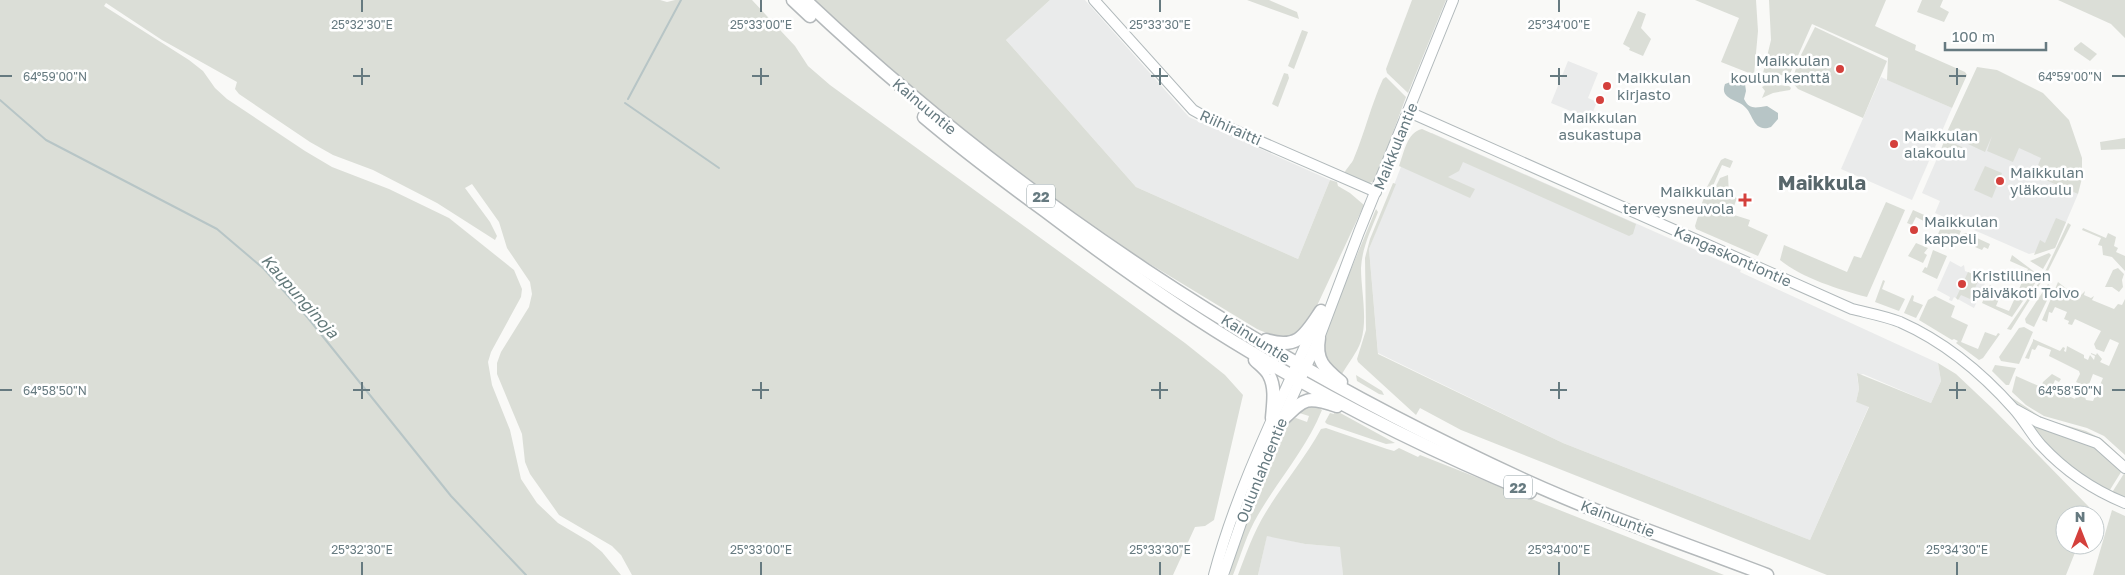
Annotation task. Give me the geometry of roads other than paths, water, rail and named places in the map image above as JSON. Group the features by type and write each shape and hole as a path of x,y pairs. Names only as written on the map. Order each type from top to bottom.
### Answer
{"highway":[{"name":"Kainuuntie","path":"793,0 879,79 961,148 1146,285 1248,350 1356,395 1423,431 1525,481 1767,575"},
{"name":"Kainuuntie","path":"805,0 886,73 967,140 1099,239 1252,336 1299,372 1370,418 1433,450 1592,518 1744,575"},
{"path":"1252,336 1277,343 1294,342 1308,330 1321,311"},
{"path":"1319,338 1317,350 1320,358 1332,374 1356,395"},
{"path":"1248,350 1269,374 1274,393 1276,419"},
{"path":"1276,419 1297,404 1310,400 1321,401 1370,418"}],"street":[{"name":"Riihiraitti","path":"1094,0 1193,110 1211,120 1376,192"},
{"name":"Maikkulantie","path":"1299,372 1319,338 1453,0"},
{"name":"Kangaskontiontie","path":"1409,112 1843,305 1898,321 1924,334 1981,376 2015,410 2032,433 2061,465 2082,481 2108,496 2125,503"},
{"name":"Maikkulantie","path":"1299,372 1321,311 1336,292"},
{"name":"Oulunlahdentie","path":"1214,575 1236,505 1299,372"},
{"name":"Kangaskontiontie","path":"2015,410 2038,422 2097,443 2125,468"},
{"name":"Oulunlahdentie","path":"1223,575 1276,419"}],"waterway":[{"path":"628,99 681,0"},
{"name":"Kaupunginoja","path":"0,100 46,140 217,229 264,269 308,318 451,496 526,575"},
{"path":"625,103 719,168"}],"place":[{"name":"Maikkulan koulun kenttä","path":"1840,69"},
{"name":"Maikkulan kirjasto","path":"1607,86"},
{"name":"Maikkulan asukastupa","path":"1600,100"},
{"name":"Maikkulan alakoulu","path":"1894,144"},
{"name":"Maikkulan yläkoulu","path":"2000,181"},
{"name":"Maikkulan terveysneuvola","path":"1745,200"},
{"name":"Maikkulan kappeli","path":"1914,230"},
{"name":"Kristillinen päiväkoti Toivo","path":"1962,284"}],"district":[{"name":"Maikkula","path":"1822,182"}]}
